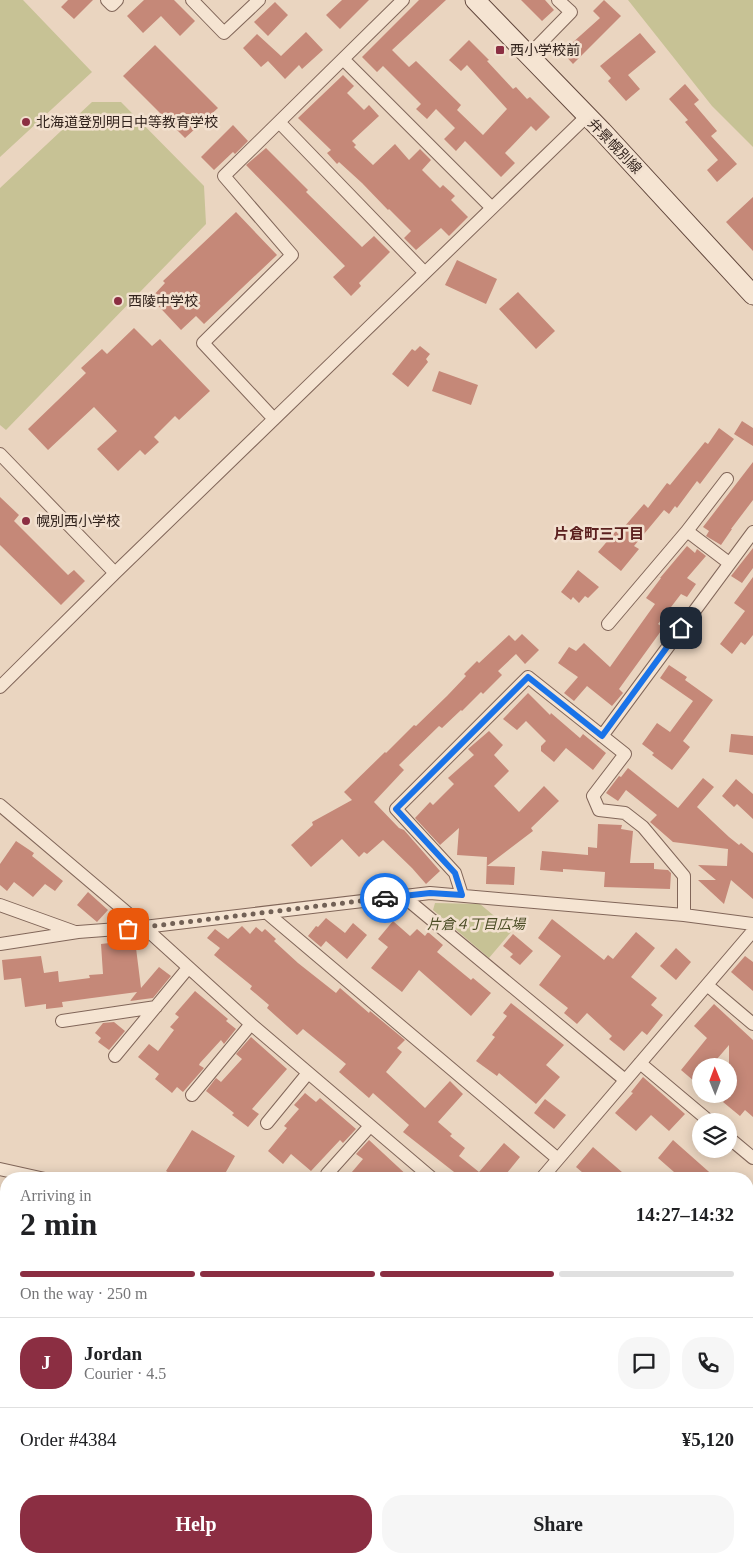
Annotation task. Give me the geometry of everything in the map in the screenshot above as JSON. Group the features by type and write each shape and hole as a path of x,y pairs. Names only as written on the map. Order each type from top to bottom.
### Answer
{"main road":[{"name":"弁景幌別線","path":"475,0 660,192 753,295"}],"street":[{"path":"107,0 112,5 117,0"},
{"path":"192,0 224,33 259,0"},
{"path":"274,419 203,343 292,255 224,176 403,0"},
{"path":"529,55 571,12 558,0"},
{"path":"343,59 492,208"},
{"path":"0,687 114,573 587,116"},
{"path":"279,122 425,273"},
{"path":"0,454 114,573"},
{"path":"608,624 687,532 727,479"},
{"path":"687,532 729,564"},
{"path":"602,736 753,532"},
{"path":"462,895 455,873 396,809 528,677 625,754 593,796 599,810 625,813 643,826 684,876 684,915"},
{"path":"0,805 144,927 251,1024 425,1172"},
{"path":"0,944 78,932 144,927 430,893 684,915 753,924"},
{"path":"403,896 626,1080"},
{"path":"0,905 78,932"},
{"path":"267,912 558,1159"},
{"path":"547,1172 753,931"},
{"path":"115,1056 188,968"},
{"path":"707,985 753,1024"},
{"path":"62,1021 156,1007"},
{"path":"192,1095 251,1024"},
{"path":"640,1063 699,1113"},
{"path":"268,1123 308,1073"},
{"path":"330,1172 370,1126"},
{"path":"737,1145 753,1158"},
{"path":"0,1169 14,1172"}],"green space":[{"name":"北海道登別明日中等教育学校","path":"0,0 23,0 92,72 0,157"},
{"path":"628,0 753,0 753,147 712,106"},
{"path":"92,102 121,102 204,186 206,224 6,430 0,425 0,188"},
{"name":"片倉４丁目広場","path":"435,903 480,904 512,931 489,958 433,910"}],"building":[{"path":"68,0 93,0 74,19 61,7"},
{"path":"144,0 174,0 195,21 180,36 161,16 143,33 127,16"},
{"path":"342,0 369,0 340,29 326,15"},
{"path":"419,0 446,0 392,50 409,67 416,61 461,105 457,110 483,135 507,109 467,65 461,71 449,60 469,40 489,60 487,61 513,89 516,87 527,99 530,97 550,117 536,131 531,126 505,153 515,163 501,177 465,141 456,151 444,139 455,128 436,109 427,119 416,109 421,104 383,66 377,72 362,57"},
{"path":"521,0 545,0 554,10 542,21"},
{"path":"604,0 621,16 573,64 562,52 600,18 593,11"},
{"path":"275,2 288,15 268,36 254,22"},
{"path":"306,32 323,50 302,69 299,65 285,79 268,61 261,67 243,48 257,34 281,56"},
{"path":"640,33 656,52 628,75 640,89 626,101 608,81 611,78 600,66"},
{"path":"155,45 218,108 185,138 123,76"},
{"path":"343,75 354,86 347,93 364,110 369,105 379,116 352,141 356,145 354,147 373,165 395,144 409,160 420,149 431,160 422,170 440,188 443,185 455,196 451,200 468,217 449,236 441,228 416,250 404,238 411,231 339,162 337,164 327,153 331,150 298,118"},
{"path":"685,84 699,100 694,104 717,131 711,136 737,164 717,182 707,170 718,160 685,122 688,120 669,99"},
{"path":"233,125 248,141 214,170 201,157"},
{"path":"266,148 308,190 306,192 362,247 374,236 390,252 359,283 361,286 351,296 333,277 345,266 246,165"},
{"path":"753,197 753,251 726,222"},
{"path":"236,212 277,255 204,324 196,316 181,330 151,298 165,283 163,281"},
{"path":"457,260 497,279 486,304 445,285"},
{"path":"518,292 555,331 536,349 499,309"},
{"path":"134,328 152,346 160,339 210,391 179,420 175,416 154,437 159,442 145,455 140,450 118,471 97,449 117,431 94,407 48,450 28,429 86,373 81,368 102,349 107,354"},
{"path":"420,346 430,354 426,359 428,362 408,387 392,374 412,349 415,351"},
{"path":"439,371 478,385 471,405 432,391"},
{"path":"742,421 753,428 753,446 734,434"},
{"path":"719,428 734,439 700,484 697,481 677,508 675,506 669,514 664,510 634,546 639,549 621,571 598,552 616,531 618,534 644,504 648,508 667,483 670,485 705,442 708,444"},
{"path":"753,462 753,500 721,545 706,536 709,531 703,527"},
{"path":"0,497 19,515 14,521 68,575 74,570 85,581 61,605 0,545"},
{"path":"687,546 695,553 697,549 706,556 687,578 696,584 687,597 681,594 658,624 661,626 661,631 619,689 623,693 612,706 587,686 574,701 564,693 578,677 558,663 569,647 576,651 584,643 610,667 655,604 646,598"},
{"path":"753,548 753,568 742,583 731,576"},
{"path":"578,570 599,587 588,598 585,596 579,603 573,597 571,600 561,592"},
{"path":"753,577 753,635 745,645 741,642 732,654 720,644 745,611 734,603"},
{"path":"522,634 539,650 525,664 516,654 498,671 502,675 483,694 481,692 442,728 439,726 399,765 404,770 374,802 399,828 404,830 440,871 426,884 383,840 367,854 364,852 359,857 342,839 311,867 291,845 313,825 312,822 352,800 344,792 447,696 477,661 479,663 509,635 515,641"},
{"path":"669,665 687,677 685,680 713,700 683,741 690,747 672,770 652,755 654,753 642,744 657,723 670,732 693,701 660,678"},
{"path":"528,693 550,715 551,713 580,738 583,734 606,753 593,770 566,748 554,762 541,751 541,746 546,741 526,721 517,730 503,719"},
{"path":"489,731 503,745 494,755 509,771 494,786 519,812 544,786 559,801 531,828 533,831 487,866 515,867 514,885 486,884 487,857 457,855 459,828 440,845 415,818 430,802 433,805 454,784 448,778 474,755 468,749"},
{"path":"731,734 753,736 753,755 729,752"},
{"path":"628,768 678,808 703,778 714,787 697,807 729,837 739,845 741,843 753,853 753,899 731,880 724,904 698,880 716,880 698,865 727,866 728,849 673,842 650,822 657,815 626,790 618,801 606,793"},
{"path":"736,779 753,794 753,819 737,804 734,807 722,796"},
{"path":"598,824 622,825 621,829 633,831 630,863 654,863 654,869 668,870 671,873 670,889 604,887 605,872 563,869 563,872 540,870 542,851 588,855 588,847 597,848"},
{"path":"16,841 34,853 32,856 63,881 55,891 45,884 33,897 14,882 7,891 0,885 0,864"},
{"path":"88,892 108,910 97,922 77,905"},
{"path":"326,918 345,933 353,923 367,935 347,959 326,941 321,947 308,936"},
{"path":"552,919 604,960 608,955 613,959 636,932 655,948 631,977 657,998 651,1005 663,1015 647,1035 642,1031 624,1051 609,1039 612,1036 587,1013 577,1024 564,1013 568,1008 539,985 561,956 538,938"},
{"path":"393,921 410,936 417,929 425,936 428,932 443,945 437,952 471,980 473,978 491,993 471,1016 419,970 402,992 371,968 388,947 378,939"},
{"path":"242,926 250,934 256,927 262,932 265,929 276,939 274,941 298,963 336,993 340,988 405,1040 397,1048 402,1052 386,1072 425,1108 450,1081 463,1094 438,1122 452,1134 450,1136 465,1148 459,1156 479,1172 454,1172 403,1132 409,1125 373,1093 369,1098 339,1072 346,1064 303,1029 297,1035 267,1008 269,1005 250,989 252,986 214,955 220,948 207,938 215,929 228,939"},
{"path":"513,934 533,951 520,965 510,957 513,954 503,946"},
{"path":"135,940 141,988 159,967 171,976 153,998 130,1001 137,992 62,1002 63,1007 46,1009 46,1004 25,1007 21,978 4,980 2,960 41,956 44,973 58,971 59,982 90,978 89,975 103,974 101,944"},
{"path":"676,948 691,962 676,980 660,966"},
{"path":"745,956 753,962 753,991 731,972"},
{"path":"195,991 228,1019 226,1021 236,1029 224,1044 221,1040 200,1063 199,1065 204,1068 183,1092 177,1087 172,1093 155,1079 159,1074 138,1057 149,1044 158,1051 174,1030 170,1027 179,1017 175,1014"},
{"path":"511,1003 564,1045 546,1065 560,1077 536,1104 499,1073 497,1076 476,1061 495,1037 492,1035 507,1016 503,1013"},
{"path":"714,1004 753,1040 753,1117 745,1110 740,1116 724,1103 738,1102 738,1058 729,1058 729,1045 718,1058 692,1058 692,1079 681,1070 707,1038 694,1026"},
{"path":"114,1022 125,1031 109,1050 98,1042 101,1038 95,1033 103,1023"},
{"path":"251,1037 287,1069 252,1109 259,1114 248,1127 232,1115 234,1113 206,1091 216,1078 221,1082 242,1059 236,1054"},
{"path":"643,1077 685,1114 669,1131 651,1115 636,1131 615,1113 633,1093 631,1092"},
{"path":"305,1093 316,1102 320,1098 356,1129 343,1143 340,1140 311,1171 291,1154 283,1164 268,1151 287,1128 284,1126 299,1109 294,1105"},
{"path":"545,1099 566,1115 554,1129 534,1113"},
{"path":"192,1130 235,1156 226,1172 166,1171"},
{"path":"369,1140 403,1172 352,1172 363,1159 356,1154"},
{"path":"673,1140 709,1172 674,1172 658,1158"},
{"path":"504,1143 520,1157 508,1172 479,1172"},
{"path":"593,1147 622,1172 582,1172 576,1167"}],"way so far":[{"path":"128,929 385,898"}],"place":[{"name":"西小学校前","path":"500,50"},
{"name":"北海道登別明日中等教育学校","path":"26,122"},
{"name":"西陵中学校","path":"118,301"},
{"name":"幌別西小学校","path":"26,521"}],"district":[{"name":"片倉町三丁目","path":"599,534"}],"route":[{"path":"385,898 430,893 462,895 455,873 396,809 528,677 602,736 681,628"}]}
